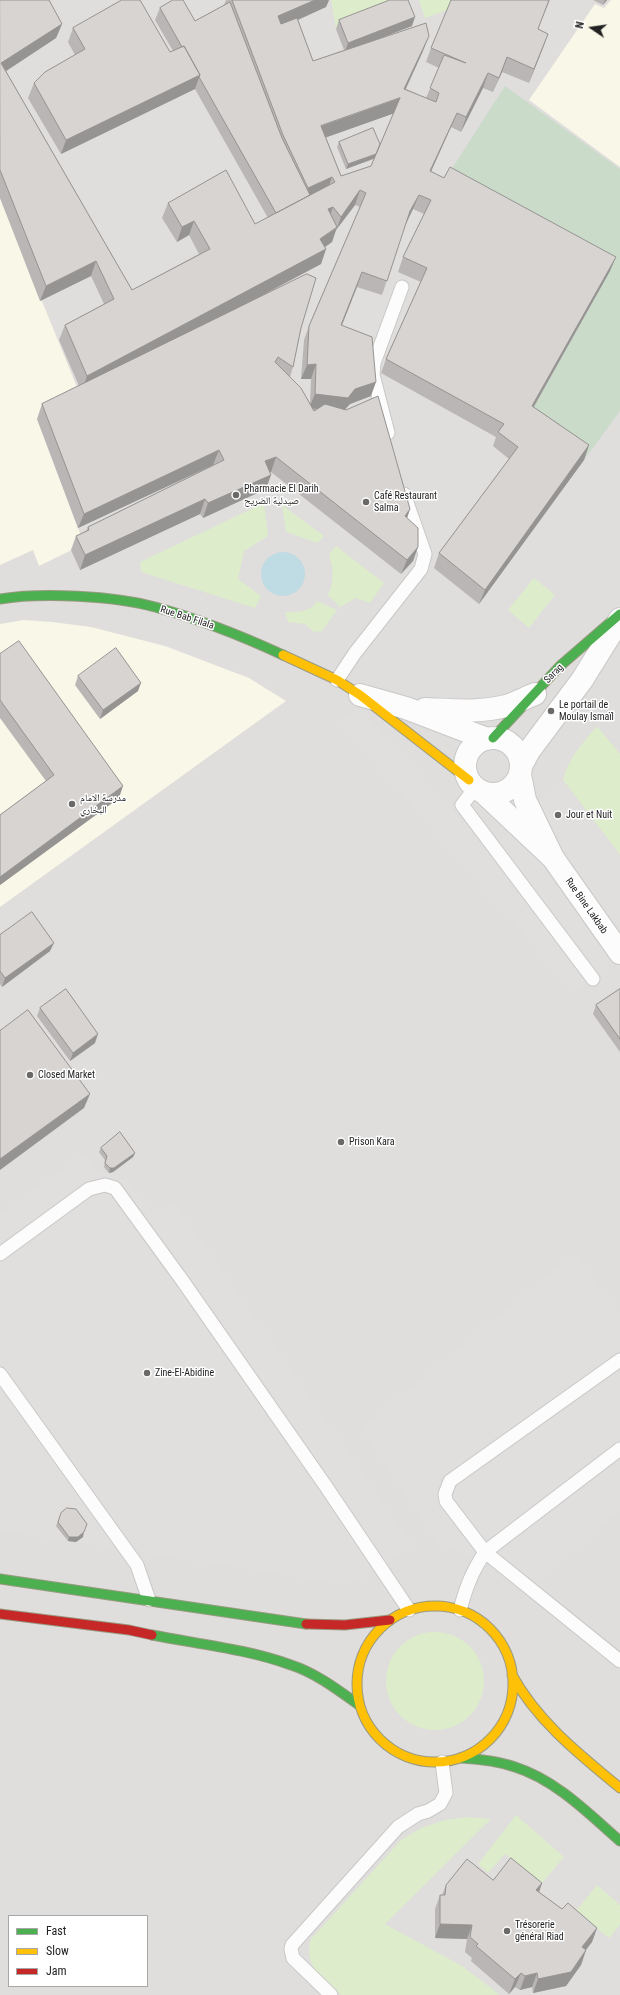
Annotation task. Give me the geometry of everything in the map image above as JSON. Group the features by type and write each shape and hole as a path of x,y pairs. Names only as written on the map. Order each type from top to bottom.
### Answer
{"main road":[{"name":"Rue Bab Filala","path":"0,599 12,597 60,596 112,600 154,607 241,636 338,680 360,695 475,787"},
{"name":"Sarag","path":"490,738 506,726 560,666 620,614"},
{"path":"0,1579 304,1624 345,1625 390,1620"},
{"path":"512,1675 511,1701 501,1726 484,1745 461,1758 442,1762 422,1762 397,1753 376,1737 366,1722 359,1706 356,1682 361,1658 373,1636 390,1620 409,1610 424,1606 447,1606 460,1610 480,1620 496,1635 507,1654 512,1675 521,1694 540,1716 582,1757 620,1788"},
{"path":"0,1614 129,1630 254,1655 292,1666 326,1682 359,1706"},
{"path":"461,1758 499,1762 528,1772 561,1790 620,1841"}],"street":[{"path":"475,787 492,794 505,792 516,783 529,751 582,680 620,619"},
{"path":"406,708 468,711 490,709 507,706 535,694"},
{"name":"Rue Bab Filala","path":"360,695 406,708 490,738"},
{"path":"490,738 510,743 516,749 521,770 525,800 553,858 475,787 466,768 467,755 472,748 490,738"},
{"name":"Rue Bine Lakbab","path":"553,858 620,953"}],"lane":[{"path":"392,448 373,375 377,353 402,287"},
{"path":"338,680 355,653 410,585 421,569 425,554 408,507 402,485"},
{"path":"475,787 462,805 593,979"},
{"path":"0,1254 89,1189 105,1185 115,1188 182,1280 409,1610"},
{"path":"617,1655 485,1552 446,1501 445,1494 450,1481 620,1360"},
{"path":"0,1374 137,1565 149,1600"},
{"path":"460,1610 466,1586 472,1571 485,1552 620,1449"},
{"path":"331,1995 293,1958 291,1950 292,1945 398,1827 418,1814 428,1811 440,1804 446,1794 442,1762"}],"shaded area":[{"path":"0,0 620,0 620,1995 0,1995"},
{"path":"611,0 620,0 620,167 529,100 595,4 604,8"},
{"path":"0,198 81,397 37,419 84,544 39,566 33,550 0,565"},
{"name":"مدرسة الامام البخاري","path":"24,620 91,627 165,646 249,678 286,701 0,907 0,624"},
{"name":"Jour et Nuit","path":"357,707 489,851 563,780 620,855 620,955 575,993 340,722"},
{"name":"Zine-El-Abidine","path":"84,1153 99,1172 128,1180 154,1217 174,1202 413,1546 350,1585 0,1530 0,1215"},
{"path":"575,1253 620,1314 620,1510 538,1581 436,1542 361,1428"}],"green space":[{"path":"331,0 401,0 402,2 336,29"},
{"path":"419,0 452,0 448,10 425,18"},
{"path":"505,86 620,169 620,411 584,460 526,420 444,181"},
{"path":"264,503 268,536 244,551 238,579 261,596 255,608 141,572 140,562"},
{"path":"282,505 324,536 318,543 286,532"},
{"path":"336,546 384,583 370,603 356,598 340,607 328,595 332,585 333,575 329,554"},
{"path":"534,578 555,595 529,628 508,610"},
{"path":"317,601 337,610 322,631 314,632 305,624 288,622 285,612 299,612 307,610"},
{"path":"597,726 620,754 620,855 563,780 572,758"},
{"path":"435,1632 454,1636 470,1646 480,1662 484,1681 480,1700 470,1716 454,1726 435,1730 416,1726 400,1716 390,1700 386,1681 390,1662 400,1646 416,1636"},
{"path":"516,1815 564,1857 541,1884 505,1854 488,1873 478,1864"},
{"path":"467,1817 491,1819 385,1924 462,1966 500,1995 341,1995 316,1971 312,1964 309,1949 311,1939 401,1840 421,1828 445,1820"},
{"path":"597,1885 620,1905 620,1925 609,1938 576,1911"}],"water":[{"path":"283,552 295,556 301,562 305,574 301,586 295,592 283,596 271,592 265,586 261,574 265,562 271,556"}],"building":[{"path":"0,0 49,0 62,24 1,63 132,290 210,249 194,221 182,227 168,203 226,170 255,224 335,182 332,177 308,188 283,135 232,0 315,0 278,16 281,24 297,18 313,61 426,23 429,36 404,89 436,102 439,93 430,88 444,55 466,63 431,48 451,0 549,0 538,29 548,34 534,69 507,57 499,78 488,73 466,117 457,113 430,171 444,178 450,167 616,257 532,406 589,445 485,590 439,553 518,447 498,432 504,424 386,359 427,268 403,257 431,200 419,195 410,211 387,281 362,272 341,325 372,337 376,382 355,389 348,398 315,394 316,364 307,365 309,326 366,193 360,190 341,217 333,207 328,209 337,227 320,239 326,249 87,376 65,325 114,299 96,261 46,286 0,170","holes":["400,98 371,166 341,176 321,126"]},
{"path":"122,0 140,0 170,52 184,46 200,75 66,140 34,83 45,72 85,49 73,28"},
{"path":"173,0 183,0 195,21 230,2 282,138 310,195 276,213 199,77 200,75 184,46 182,47 160,8"},
{"path":"390,0 408,0 415,17 348,43 339,20"},
{"path":"373,128 380,144 376,154 348,164 339,142"},
{"path":"307,274 316,278 301,328 293,367 278,357 275,362 301,388 314,411 325,404 346,410 378,396 410,509 405,516 418,528 418,547 407,560 276,457 265,461 271,475 208,503 205,499 85,555 76,536 89,530 88,527 224,460 219,450 84,514 42,404"},
{"path":"19,641 123,786 0,877 0,815 54,775 0,700 0,654"},
{"path":"116,648 141,683 103,710 78,676"},
{"path":"32,912 54,943 5,978 0,971 0,935"},
{"path":"66,989 98,1034 73,1053 40,1008"},
{"path":"620,989 620,1039 596,1005"},
{"name":"Closed Market","path":"28,1010 90,1094 0,1159 0,1031"},
{"path":"120,1132 135,1153 114,1168 110,1168 105,1163 107,1156 101,1148"},
{"path":"67,1508 76,1509 87,1524 84,1532 78,1537 69,1537 58,1522 61,1513"},
{"name":"Trésorerie général Riad","path":"511,1858 542,1883 536,1890 562,1909 568,1903 597,1928 582,1947 586,1950 571,1972 538,1979 537,1973 525,1976 521,1973 515,1979 476,1946 478,1944 470,1937 472,1925 440,1924 440,1895 445,1895 446,1885 467,1859 493,1880"}],"traffic: fast":[{"path":"0,599 36,596 78,596 138,603 204,622 283,655"},
{"path":"493,738 560,666 620,614"},
{"path":"0,1579 306,1624"},
{"path":"152,1635 240,1651 274,1659 300,1668 318,1677 359,1705"},
{"path":"461,1758 502,1763 530,1773 544,1780 571,1798 620,1841"}],"traffic: slow":[{"path":"283,655 337,680 360,695 469,780"},
{"path":"427,1606 443,1606 458,1609 472,1615 490,1629 504,1647 510,1661 513,1684 510,1707 504,1721 490,1739 472,1753 458,1759 443,1762 427,1762 412,1759 398,1753 380,1739 370,1727 360,1707 357,1692 357,1676 360,1661 366,1647 380,1629 392,1619 412,1609 427,1606"},
{"path":"512,1675 534,1708 560,1736 620,1788"}],"traffic: jam":[{"path":"0,1614 129,1630 152,1635"},
{"path":"306,1624 345,1625 390,1620"}],"place":[{"name":"Pharmacie El Darih صيدلية الضريح","path":"236,495"},
{"name":"Café Restaurant Salma","path":"366,502"},
{"name":"Le portail de Moulay Ismaïl","path":"551,711"},
{"name":"مدرسة الامام البخاري","path":"72,804"},
{"name":"Jour et Nuit","path":"558,815"},
{"name":"Closed Market","path":"30,1075"},
{"name":"Prison Kara","path":"341,1142"},
{"name":"Zine-El-Abidine","path":"147,1373"},
{"name":"Trésorerie général Riad","path":"507,1931"}]}
